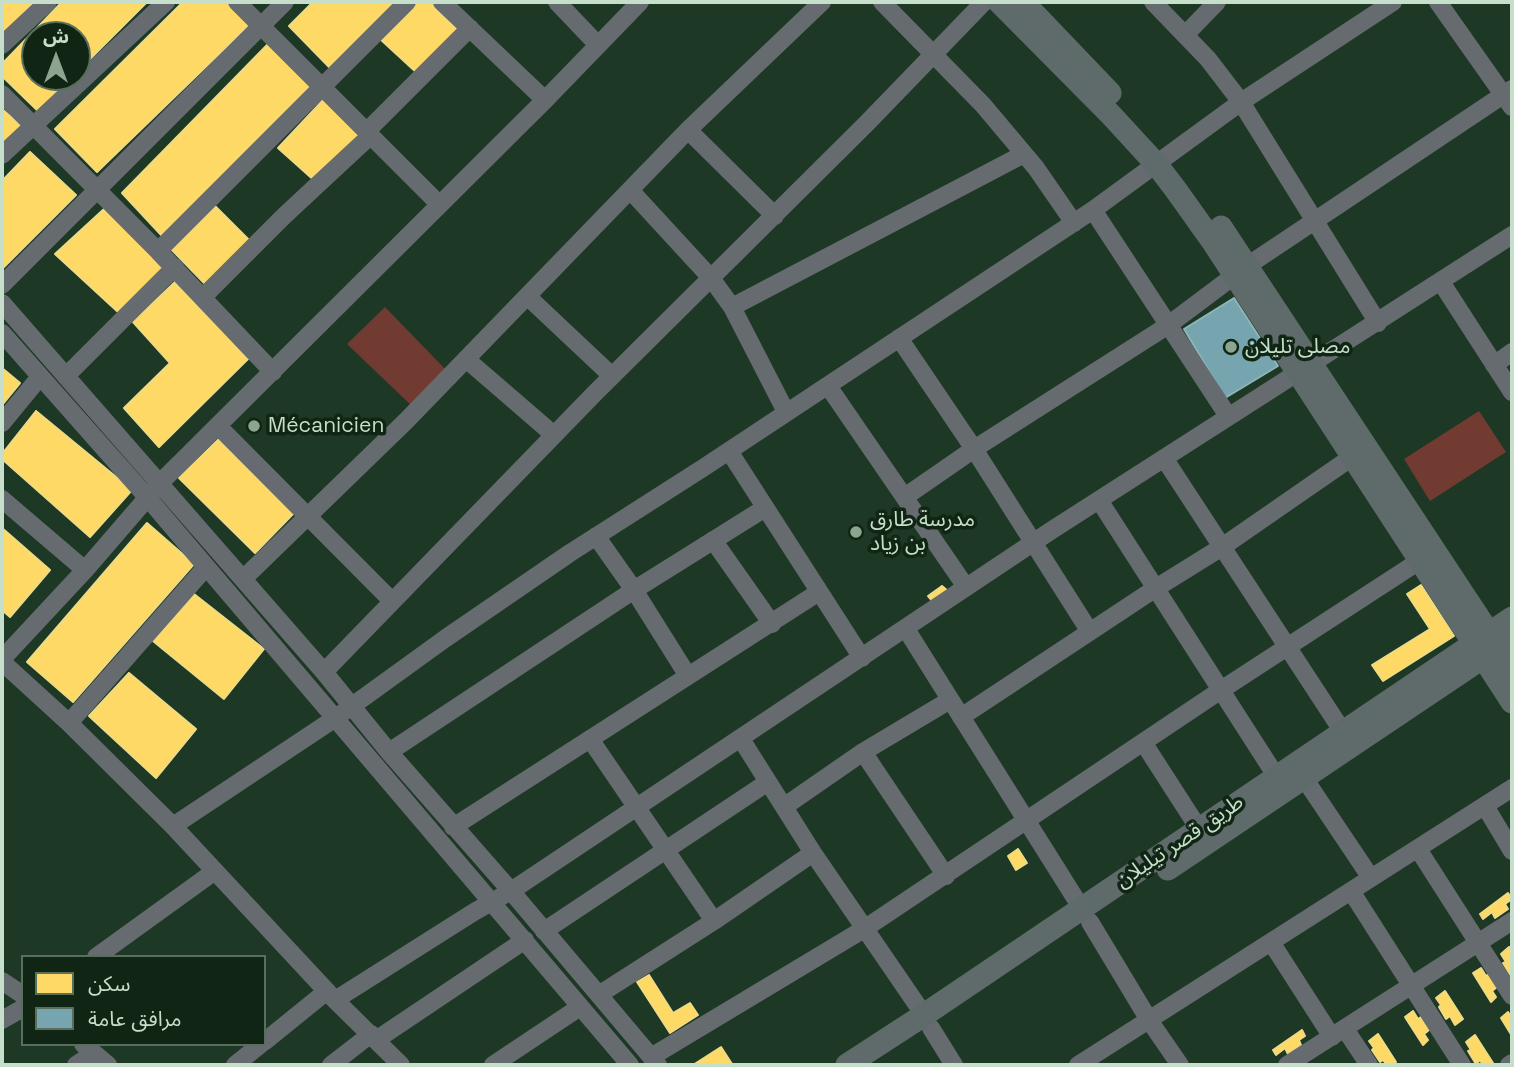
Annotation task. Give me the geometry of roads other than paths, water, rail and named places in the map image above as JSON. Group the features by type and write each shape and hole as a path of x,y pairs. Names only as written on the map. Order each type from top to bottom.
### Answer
{"main road":[{"path":"999,2 1112,116 1196,191 1241,272 1427,556"},
{"path":"1023,2 1163,161"},
{"path":"1304,370 1352,457 1491,644 1512,668"},
{"name":"طريق قصر تيليلان","path":"874,1065 928,1022 1086,915 1304,778 1491,644 1512,618"},
{"path":"1491,644 1512,702"},
{"name":"طريق قصر تيليلان","path":"1086,915 1276,776 1343,732 1491,644"},
{"name":"طريق قصر تيليلان","path":"847,1065 928,1022"}],"street":[{"path":"2,45 48,2"},
{"path":"2,155 166,2"},
{"path":"237,2 439,204"},
{"path":"2,285 285,2"},
{"path":"158,251 407,2"},
{"path":"442,2 545,100"},
{"path":"557,2 597,44"},
{"path":"401,1065 331,996 173,826 2,661 160,483 274,372 640,2"},
{"path":"243,579 466,359 688,130 822,2"},
{"path":"882,2 983,105 1024,154 1074,223"},
{"path":"324,672 612,376 775,216 984,2"},
{"path":"1153,2 1221,75 1241,102 1378,323"},
{"path":"1185,35 1217,2"},
{"path":"173,826 334,719 457,630 596,536 1074,223 1241,102 1393,2"},
{"path":"906,496 974,449 1167,326 1315,222 1510,97 1438,2"},
{"path":"203,297 368,134 470,28"},
{"path":"2,94 175,267 274,372"},
{"path":"688,130 775,216"},
{"path":"732,307 1024,154"},
{"path":"630,190 711,278 732,307 786,412"},
{"path":"1093,210 1228,416"},
{"path":"266,1041 331,996 511,891 966,587 1228,416 1510,241"},
{"path":"66,376 175,267"},
{"path":"1441,282 1512,392"},
{"path":"527,296 612,376"},
{"path":"2,303 324,672 389,752 655,1061 946,876 1221,690 1427,556"},
{"path":"2,333 147,497 630,1065"},
{"path":"899,338 974,449 1090,632"},
{"path":"1494,365 1512,352"},
{"path":"466,359 554,435"},
{"path":"2,422 39,378"},
{"path":"828,386 966,587"},
{"path":"219,427 392,601"},
{"path":"729,451 862,658"},
{"path":"961,717 1222,547 1352,457"},
{"path":"1164,458 1343,732"},
{"path":"2,499 85,570"},
{"path":"1099,500 1276,776"},
{"path":"389,752 634,590 765,508"},
{"path":"596,536 634,590 688,676"},
{"path":"713,540 772,624"},
{"path":"69,723 206,567"},
{"path":"453,827 819,592"},
{"path":"906,629 1149,1020 1180,1065"},
{"path":"785,806 863,752 950,700"},
{"path":"590,739 714,921"},
{"path":"741,739 954,1065"},
{"path":"1143,742 1199,830"},
{"path":"863,752 946,876"},
{"path":"1304,778 1371,878"},
{"path":"544,931 768,782"},
{"path":"1078,1065 1512,788"},
{"path":"1485,806 1512,851"},
{"path":"1418,849 1512,996"},
{"path":"600,994 813,853"},
{"path":"99,955 215,871"},
{"path":"1351,891 1462,1065"},
{"path":"1287,1065 1512,921"},
{"path":"331,1065 525,940"},
{"path":"1271,942 1339,1033 1369,1065"},
{"path":"2,981 21,994"},
{"path":"494,1065 580,1007"},
{"path":"2,1020 21,1009"},
{"path":"236,1065 259,1046"},
{"path":"76,1065 95,1054"}],"place":[{"name":"مصلى تليلان","path":"1231,347"},
{"name":"Mécanicien","path":"254,426"},
{"name":"مدرسة طارق بن زياد","path":"856,532"}]}
